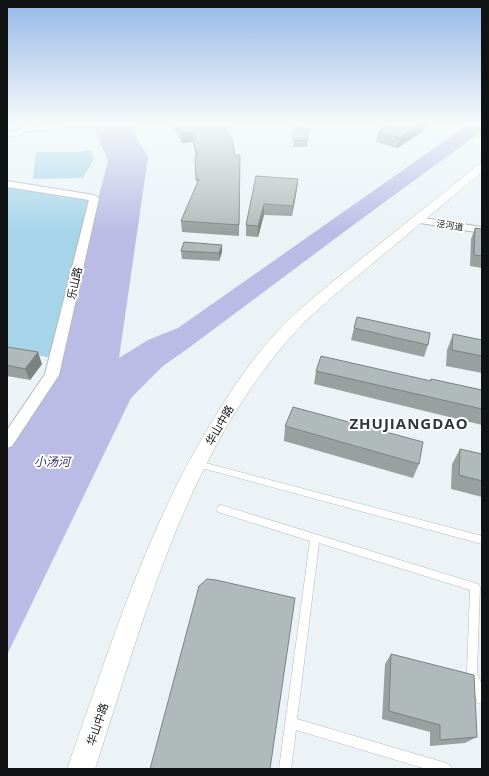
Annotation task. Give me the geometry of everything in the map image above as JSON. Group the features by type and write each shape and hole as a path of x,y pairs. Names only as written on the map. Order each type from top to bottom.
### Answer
{"street":[{"name":"华山中路","path":"82,769 162,541 197,463 234,399 273,347 307,310 482,167"},
{"name":"乐山路","path":"7,184 94,198 52,374 7,442"},
{"name":"泾河道","path":"417,220 482,230"}],"lane":[{"path":"197,463 482,540"},
{"path":"221,509 475,587 472,673 482,699"},
{"path":"286,769 315,538"},
{"path":"291,723 446,769"}],"shaded area":[{"path":"35,159 94,159 83,178 33,179"},
{"path":"7,184 94,198 56,359 7,349"}],"water":[{"name":"小汤河","path":"107,159 148,159 119,358 148,340 178,328 418,159 443,159 163,366 131,398 7,655 7,449 50,383"}],"building":[{"path":"195,159 240,159 239,225 181,221 199,179 196,180"},
{"path":"256,176 298,179 293,206 264,204 258,226 246,225"},
{"path":"475,228 482,229 482,256 474,255"},
{"path":"184,242 222,245 219,253 181,251"},
{"path":"357,317 430,333 428,345 354,328"},
{"path":"453,334 482,340 482,356 452,350"},
{"path":"7,347 38,352 25,369 7,365"},
{"path":"321,356 431,381 431,379 482,390 482,409 316,371"},
{"path":"293,407 423,442 419,464 285,426"},
{"path":"460,449 482,454 482,481 459,475"},
{"path":"207,579 295,598 270,769 150,769 199,586"},
{"path":"391,654 474,675 477,737 440,740 440,725 389,711"}],"district":[{"name":"ZHUJIANGDAO","path":"409,423"}]}
